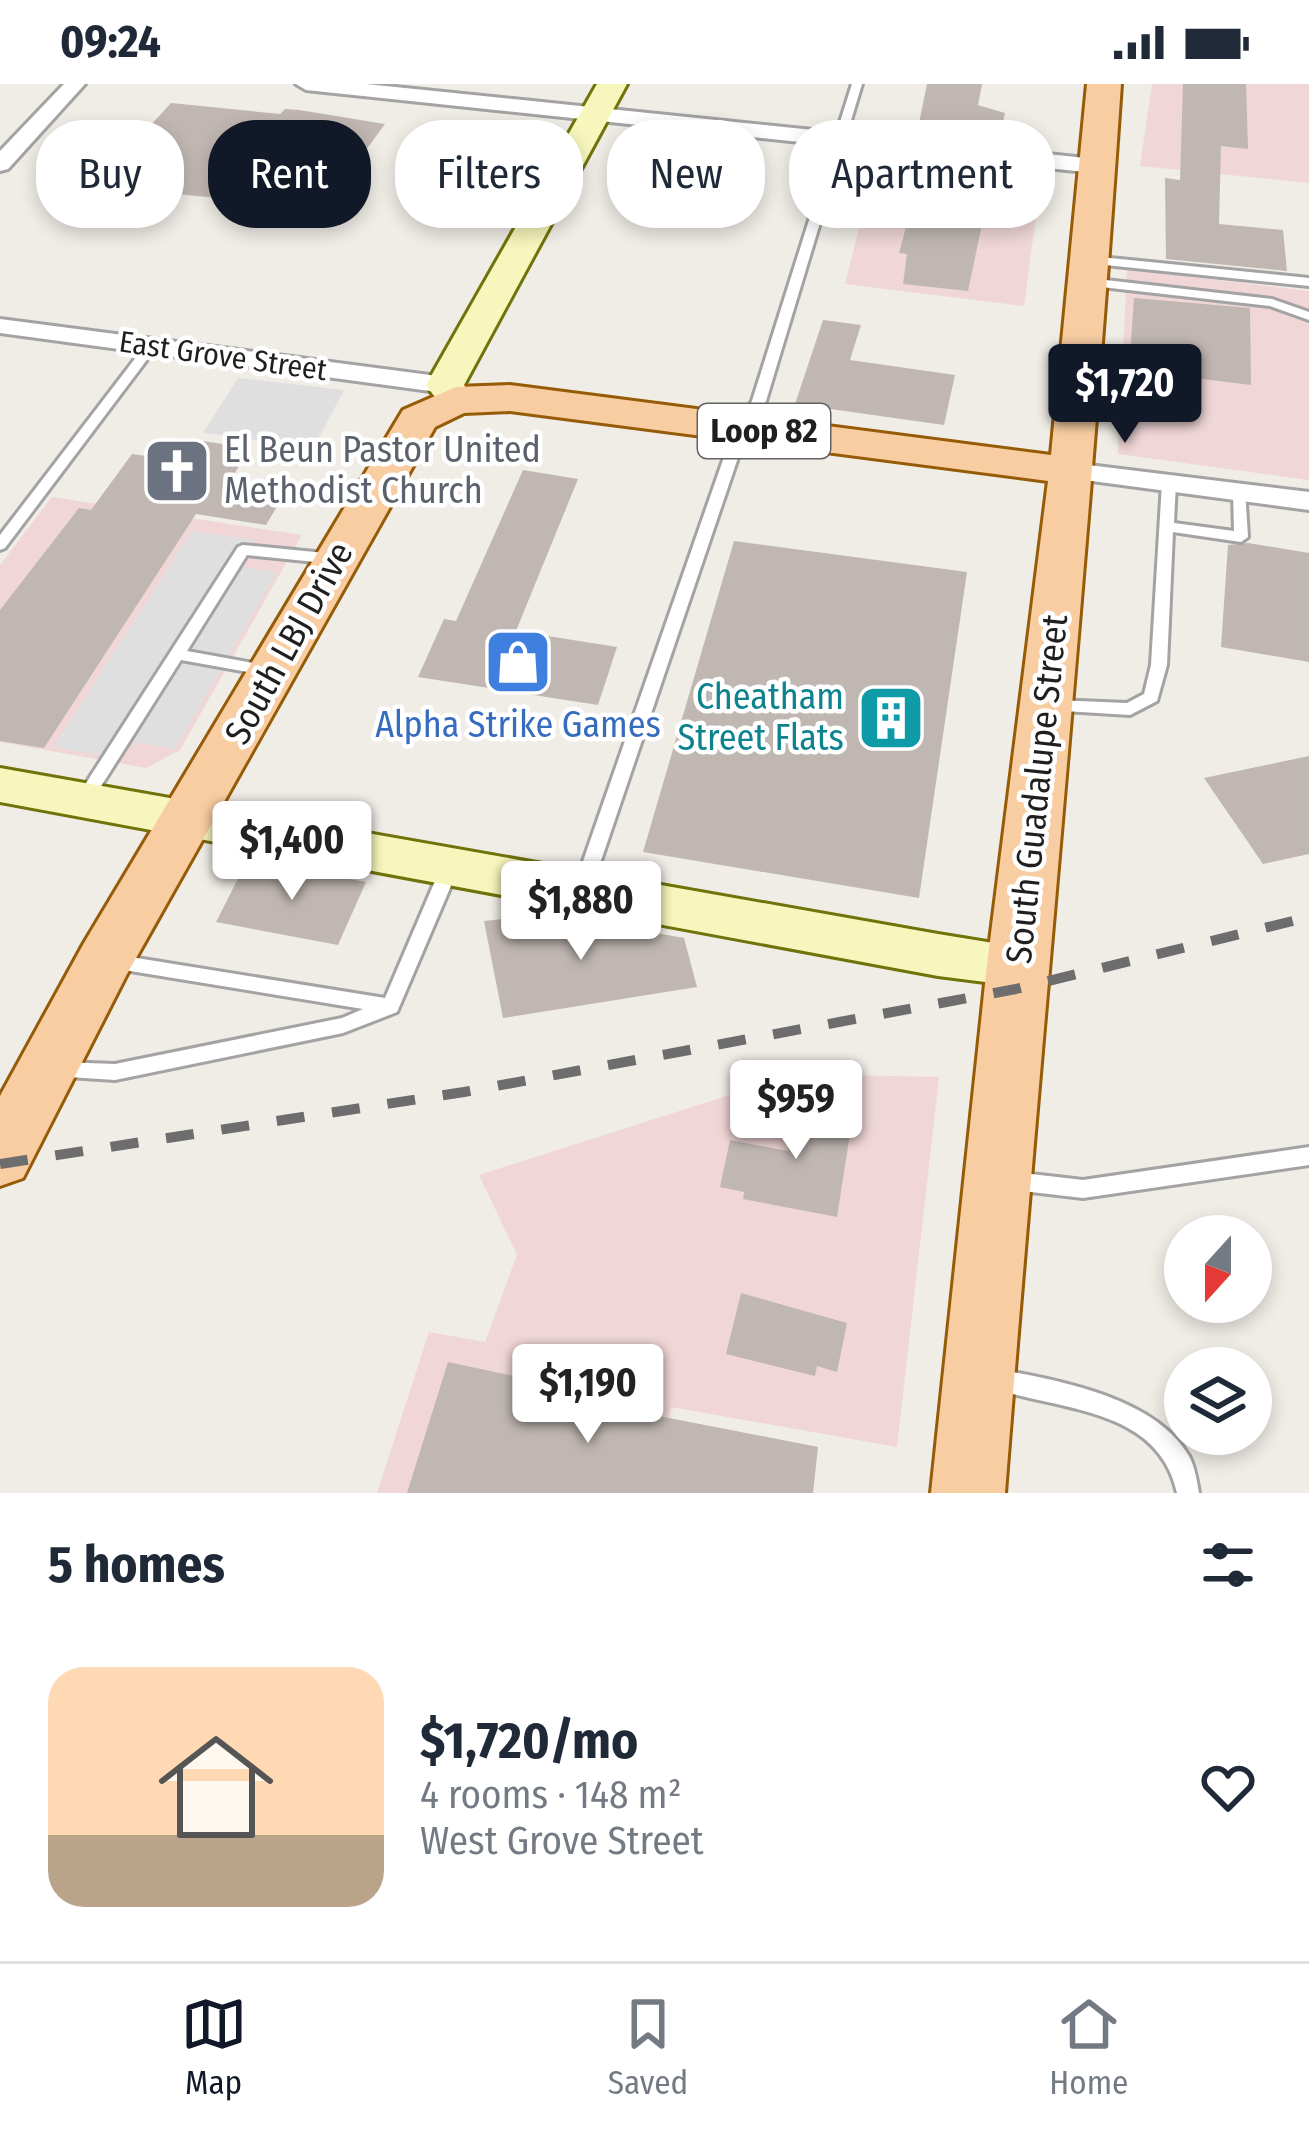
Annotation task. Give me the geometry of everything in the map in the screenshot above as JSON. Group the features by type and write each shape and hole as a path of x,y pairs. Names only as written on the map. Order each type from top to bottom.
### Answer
{"main road":[{"name":"South Guadalupe Street","path":"968,1493 1017,964 1072,471 1104,84"},
{"name":"East Grove Street","path":"451,393 1072,471"},
{"name":"South LBJ Drive","path":"0,1158 105,960 409,431 451,393"}],"street":[{"path":"0,164 75,84"},
{"path":"306,84 604,99 789,131"},
{"name":"South LBJ Drive","path":"451,393 604,99"},
{"path":"1055,162 1095,166"},
{"name":"East Grove Street","path":"0,326 451,393"},
{"path":"1072,471 1309,501"},
{"path":"0,784 938,955 1017,964"}],"lane":[{"path":"845,120 857,84"},
{"path":"582,891 743,429 759,401 811,228"},
{"path":"1088,271 1309,282"},
{"path":"1088,271 1272,302 1309,316"},
{"path":"0,545 152,346"},
{"path":"1045,704 1107,711 1130,709 1151,697 1159,665 1169,483"},
{"path":"1169,527 1241,537 1240,492"},
{"path":"85,798 243,550 334,559"},
{"path":"176,654 274,672"},
{"path":"47,1069 115,1072 343,1025 390,1006 450,867"},
{"path":"105,960 390,1006"},
{"path":"996,1179 1083,1189 1309,1156"},
{"path":"979,1376 1072,1394 1146,1426 1171,1446 1188,1475 1188,1493"}],"shaded area":[{"path":"1152,84 1309,84 1309,183 1140,166"},
{"path":"859,228 1034,228 1024,306 845,284"},
{"path":"1127,269 1309,291 1309,480 1118,454"},
{"path":"238,378 344,390 314,447 203,433"},
{"path":"52,497 302,535 180,750 146,768 0,742 0,565"},
{"path":"192,531 255,540 240,567 277,572 175,749 131,742 120,759 53,747"},
{"path":"795,1074 939,1077 897,1447 671,1407 652,1493 377,1493 429,1332 485,1342 517,1255 479,1175"}],"building":[{"path":"927,84 982,84 978,105 1005,113 1003,120 920,120"},
{"path":"1183,84 1246,84 1248,149 1221,146 1219,224 1283,230 1287,271 1166,259 1165,178 1180,180"},
{"path":"171,103 280,114 285,109 299,110 360,120 208,120 208,197 184,195 184,120 155,120"},
{"path":"371,122 385,124 371,143"},
{"path":"906,228 981,228 968,291 903,284 907,254 899,253"},
{"path":"1134,298 1250,308 1251,385 1129,370"},
{"path":"823,320 861,325 850,360 955,375 944,425 795,404"},
{"path":"182,438 250,448 228,484 285,493 266,525 196,514 44,748 0,741 0,610 79,508 91,510 132,454 168,459"},
{"path":"523,470 578,479 516,631 617,647 598,705 418,677 444,619 456,621"},
{"name":"Cheatham Street Flats","path":"734,541 967,572 919,898 643,852"},
{"path":"1248,543 1309,553 1309,662 1221,647 1228,545"},
{"path":"1309,756 1309,854 1263,864 1204,778"},
{"path":"247,861 366,882 338,945 216,922"},
{"path":"551,914 684,938 697,987 503,1018 484,921"},
{"path":"798,1097 854,1108 837,1217 743,1199 744,1192 720,1187 730,1140 788,1151"},
{"path":"741,1293 847,1323 837,1372 817,1366 815,1376 726,1354"},
{"path":"448,1362 630,1401 628,1410 818,1447 813,1493 407,1493"}],"railway":[{"path":"0,1164 464,1092 1016,989 1309,917"}],"place":[{"name":"El Beun Pastor United Methodist Church","path":"177,471"},
{"name":"Alpha Strike Games","path":"518,662"},
{"name":"Cheatham Street Flats","path":"891,718"}]}
